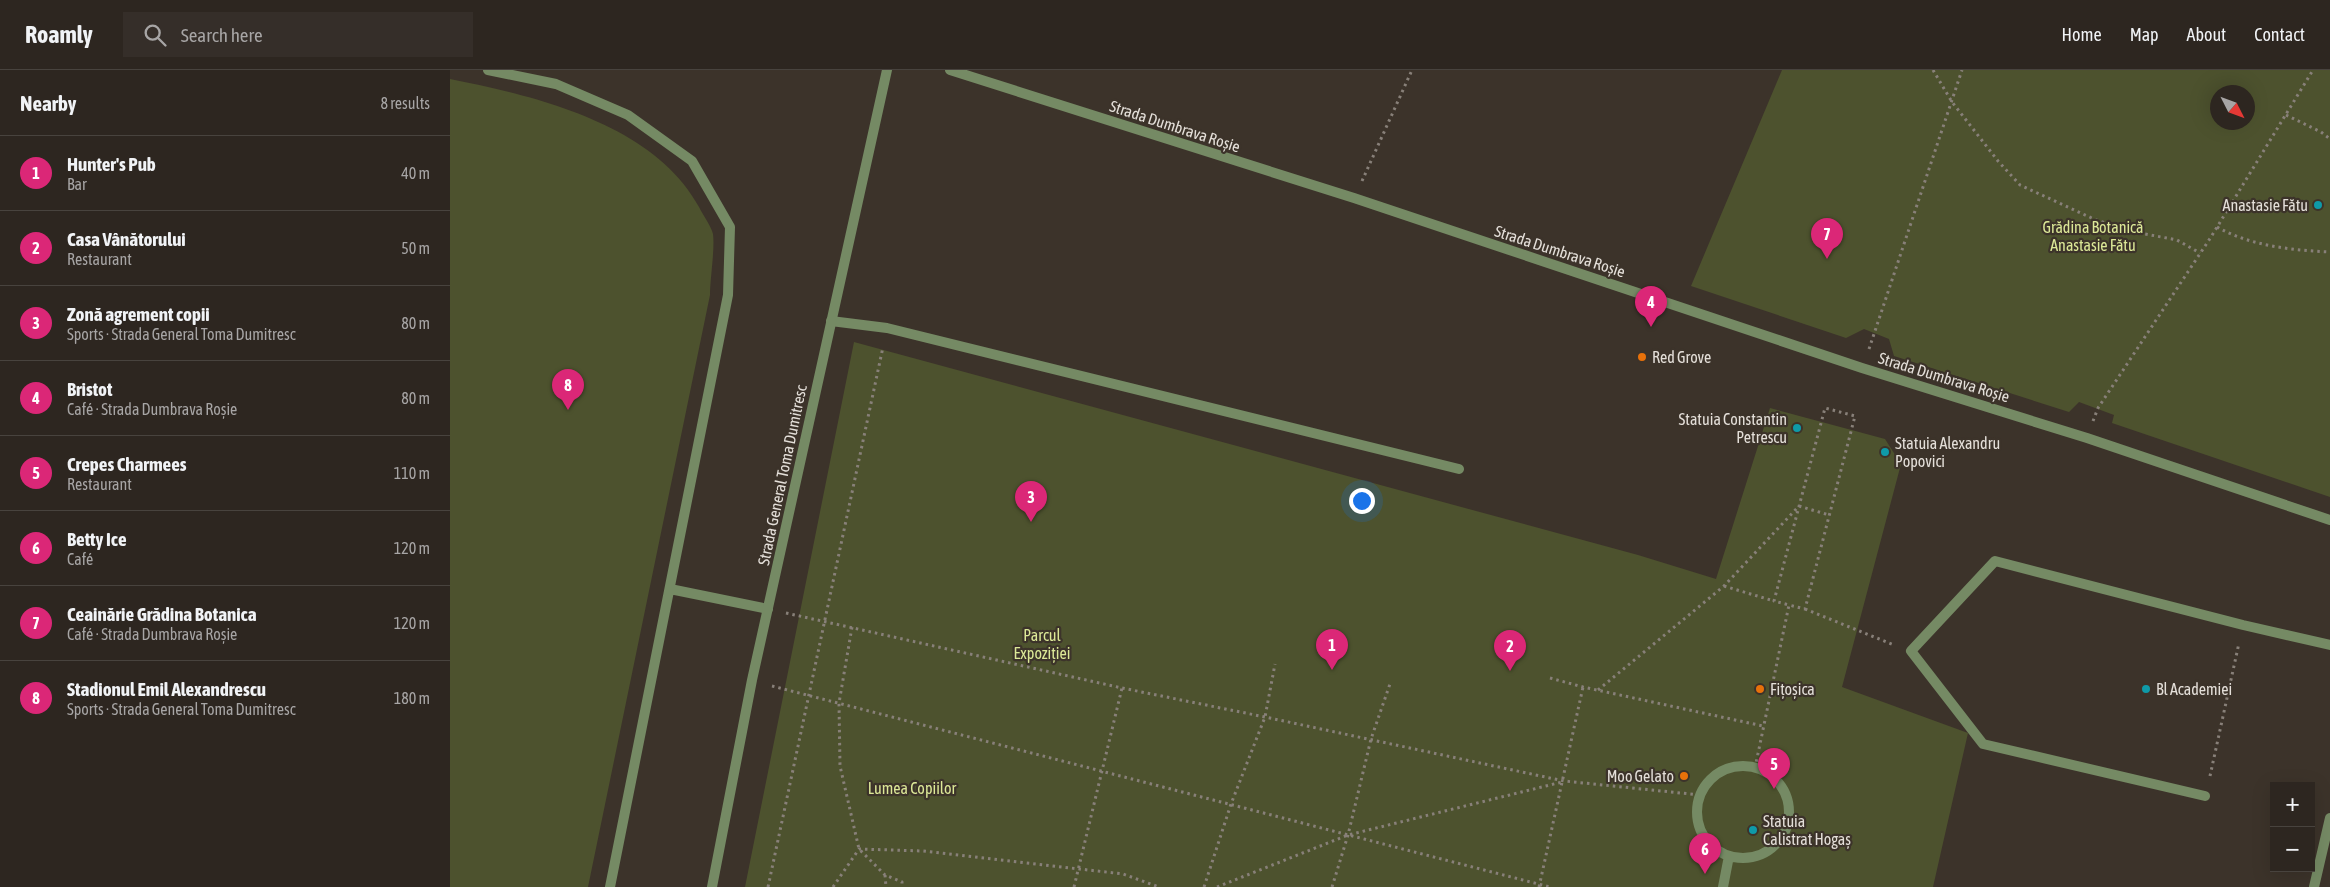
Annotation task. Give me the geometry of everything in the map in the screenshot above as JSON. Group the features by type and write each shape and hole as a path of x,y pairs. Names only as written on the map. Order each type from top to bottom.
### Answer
{"street":[{"path":"488,70 556,84 628,115 692,161 730,227 728,296 610,887"},
{"name":"Strada General Toma Dumitresc","path":"712,887 752,680 887,70"},
{"name":"Strada Dumbrava Roșie","path":"950,70 1354,198 1862,368 2087,438 2330,520"},
{"path":"831,321 887,328 1459,469"},
{"path":"2205,796 1983,744 1911,652 1995,561 2243,625 2330,645"},
{"path":"670,589 768,609"},
{"path":"1741,766 1755,768 1768,774 1779,783 1786,796 1789,810 1786,824 1780,838 1770,848 1757,855 1743,858 1729,856 1715,849 1705,838 1698,824 1696,810 1700,795 1706,783 1716,774 1728,768 1741,766"},
{"path":"2314,887 2330,818"},
{"path":"1722,887 1729,856"}],"path":[{"path":"1354,198 1412,70"},
{"path":"1933,70 1952,102 1998,161 2020,184 2096,220 2135,232 2177,240 2200,253"},
{"path":"1869,350 1962,70"},
{"path":"2087,438 2098,408 2217,227 2313,70"},
{"path":"2286,115 2322,132 2330,139"},
{"path":"2217,227 2236,238 2294,250 2330,252"},
{"path":"768,887 887,328"},
{"path":"1774,601 1825,408 1855,416 1805,609"},
{"path":"1799,506 1829,515"},
{"path":"1598,690 1724,586 1799,506"},
{"path":"1724,586 1805,609 1911,652"},
{"path":"1755,768 1789,605"},
{"path":"768,609 1122,688 1265,716 1564,781 1700,795"},
{"path":"2205,796 2243,625"},
{"path":"852,627 838,703 840,766 859,849 885,875 902,882 902,887"},
{"path":"1204,887 1231,804 1265,716 1275,664"},
{"path":"1550,678 1583,687 1763,726"},
{"path":"752,680 1540,886 1550,887"},
{"path":"1332,887 1348,835 1371,740 1391,681"},
{"path":"1540,886 1583,687"},
{"path":"1074,887 1122,688"},
{"path":"1217,887 1348,835 1564,781"},
{"path":"859,849 923,851 1078,868 1124,874 1160,887"},
{"path":"834,887 859,849"},
{"path":"885,875 886,887"}],"green space":[{"name":"Grădina Botanică Anastasie Fătu","path":"1782,70 2330,70 2330,497 2112,423 2114,415 2079,402 2069,412 1894,356 1889,339 1864,329 1846,338 1691,286"},
{"path":"450,79 519,94 555,105 590,118 623,135 653,154 679,178 699,207 713,234 710,295 588,887 450,887"},
{"name":"Parcul Expoziției","path":"854,342 1638,555 1716,579 1770,408 1885,439 1901,464 1842,687 1968,733 1933,887 745,887"}],"place":[{"name":"Anastasie Fătu","path":"2318,205"},
{"name":"Ceainărie Grădina Botanica","path":"1827,259"},
{"name":"Bristot","path":"1651,327"},
{"name":"Red Grove","path":"1642,357"},
{"name":"Stadionul Emil Alexandrescu","path":"568,410"},
{"name":"Statuia Constantin Petrescu","path":"1797,428"},
{"name":"Statuia Alexandru Popovici","path":"1885,452"},
{"name":"Zonă agrement copii","path":"1031,522"},
{"name":"Hunter's Pub","path":"1332,670"},
{"name":"Casa Vânătorului","path":"1510,671"},
{"name":"Fițoșica","path":"1760,689"},
{"name":"Bl Academiei","path":"2146,689"},
{"name":"Moo Gelato","path":"1684,776"},
{"name":"Crepes Charmees","path":"1774,789"},
{"name":"Statuia Calistrat Hogaș","path":"1753,830"},
{"name":"Betty Ice","path":"1705,874"}],"park label":[{"name":"Lumea Copiilor","path":"912,788"}]}
